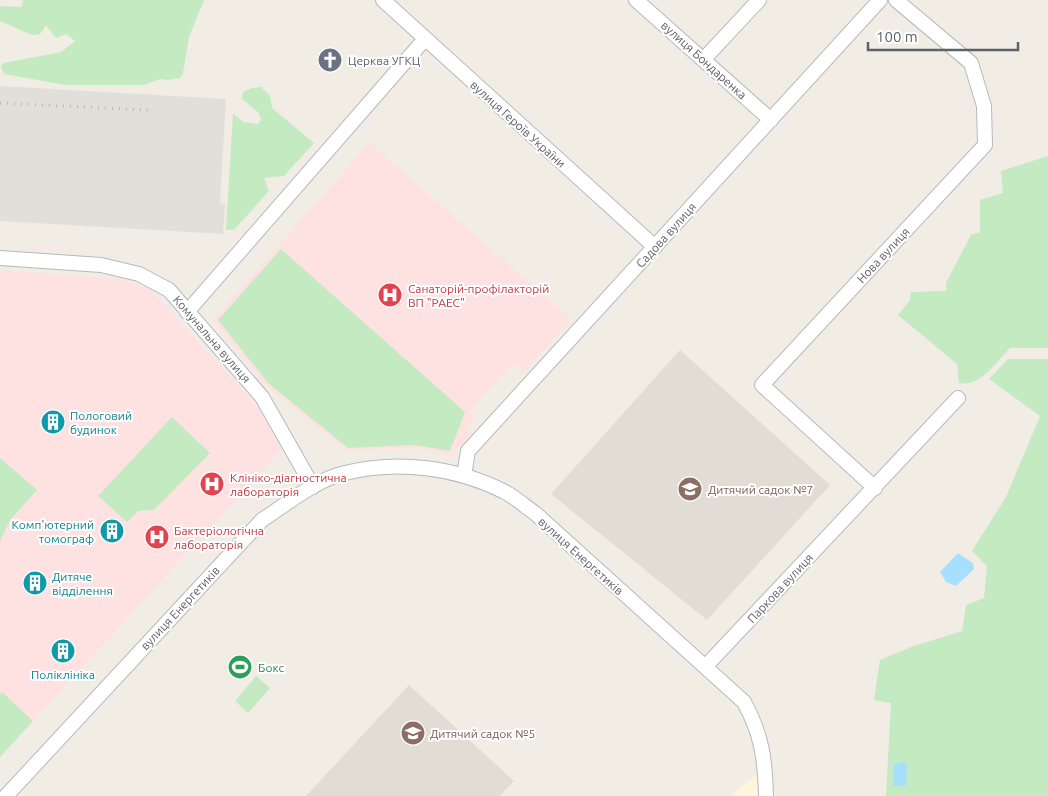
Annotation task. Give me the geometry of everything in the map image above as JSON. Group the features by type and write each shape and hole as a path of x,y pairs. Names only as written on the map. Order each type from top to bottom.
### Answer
{"street":[{"name":"вулиця Героїв України","path":"383,0 424,40 655,247"},
{"name":"вулиця Бондаренка","path":"636,0 771,120"},
{"path":"703,60 759,0"},
{"name":"Садова вулиця","path":"464,476 468,452 880,0"},
{"name":"Нова вулиця","path":"875,488 762,385 985,145 984,106 971,63 896,0"},
{"path":"187,312 424,40"},
{"name":"Комунальна вулиця","path":"0,258 101,265 139,274 169,290 262,397 312,487"},
{"name":"Паркова вулиця","path":"705,667 958,398"},
{"name":"вулиця Енергетиків","path":"6,796 262,520 312,487 343,473 392,467 432,468 464,476 505,492 536,514 705,667"},
{"path":"705,667 744,702 757,725 765,770 766,796"}],"shaded area":[{"path":"0,86 226,99 220,203 225,204 223,234 0,221"},
{"name":"Санаторій-профілакторій ВП \"РАЕС\"","path":"369,142 571,319 524,372 514,363 469,411 475,418 466,429 471,434 451,455 415,448 347,451 264,384 213,320"},
{"path":"0,270 121,279 151,290 256,405 282,450 0,757"},
{"name":"Дитячий садок №7","path":"680,350 830,485 707,620 551,494"},
{"name":"Дитячий садок №5","path":"409,685 514,781 500,796 306,796"},
{"path":"765,770 764,796 731,796 741,786"}],"green space":[{"path":"23,0 204,0 189,37 183,73 180,78 160,79 144,85 65,85 4,74 1,66 4,63 61,52 75,41 66,34 56,38 46,25 40,34 32,35 0,21 0,6 22,7"},
{"path":"261,87 270,96 272,108 314,143 284,176 264,178 269,191 234,230 226,230 233,113 243,122 258,124 261,119 258,112 242,99 243,92"},
{"path":"1048,156 1048,348 1010,348 981,377 967,383 959,383 957,364 898,315 910,300 911,292 946,291 946,283 971,235 980,232 980,200 1003,193 1001,171"},
{"path":"281,249 465,412 450,451 415,445 348,448 268,383 218,320"},
{"path":"1008,359 1048,359 1048,796 886,796 891,703 874,700 880,660 911,647 962,631 966,605 984,598 987,566 972,551 1006,497 1040,416 989,379"},
{"path":"172,417 210,453 154,510 138,511 127,522 98,496"},
{"path":"0,458 37,490 10,520 0,541"},
{"path":"256,676 270,688 248,713 235,701"},
{"path":"2,692 33,721 0,757 0,694"}],"water":[{"path":"958,553 973,563 974,569 956,586 946,582 940,572"},
{"path":"902,762 907,764 906,786 893,786 894,764"}],"railway":[{"path":"0,103 148,110"}],"place":[{"name":"Церква УГКЦ","path":"330,60"},
{"name":"Санаторій-профілакторій ВП \"РАЕС\"","path":"390,295"},
{"name":"Пологовий будинок","path":"53,422"},
{"name":"Клініко-діагностична лабораторія","path":"212,484"},
{"name":"Дитячий садок №7","path":"690,489"},
{"name":"Комп'ютерний томограф","path":"112,531"},
{"name":"Бактеріологічна лабораторія","path":"157,537"},
{"name":"Дитяче відділення","path":"35,583"},
{"name":"Поліклініка","path":"63,651"},
{"name":"Бокс","path":"240,667"},
{"name":"Дитячий садок №5","path":"413,733"}]}
